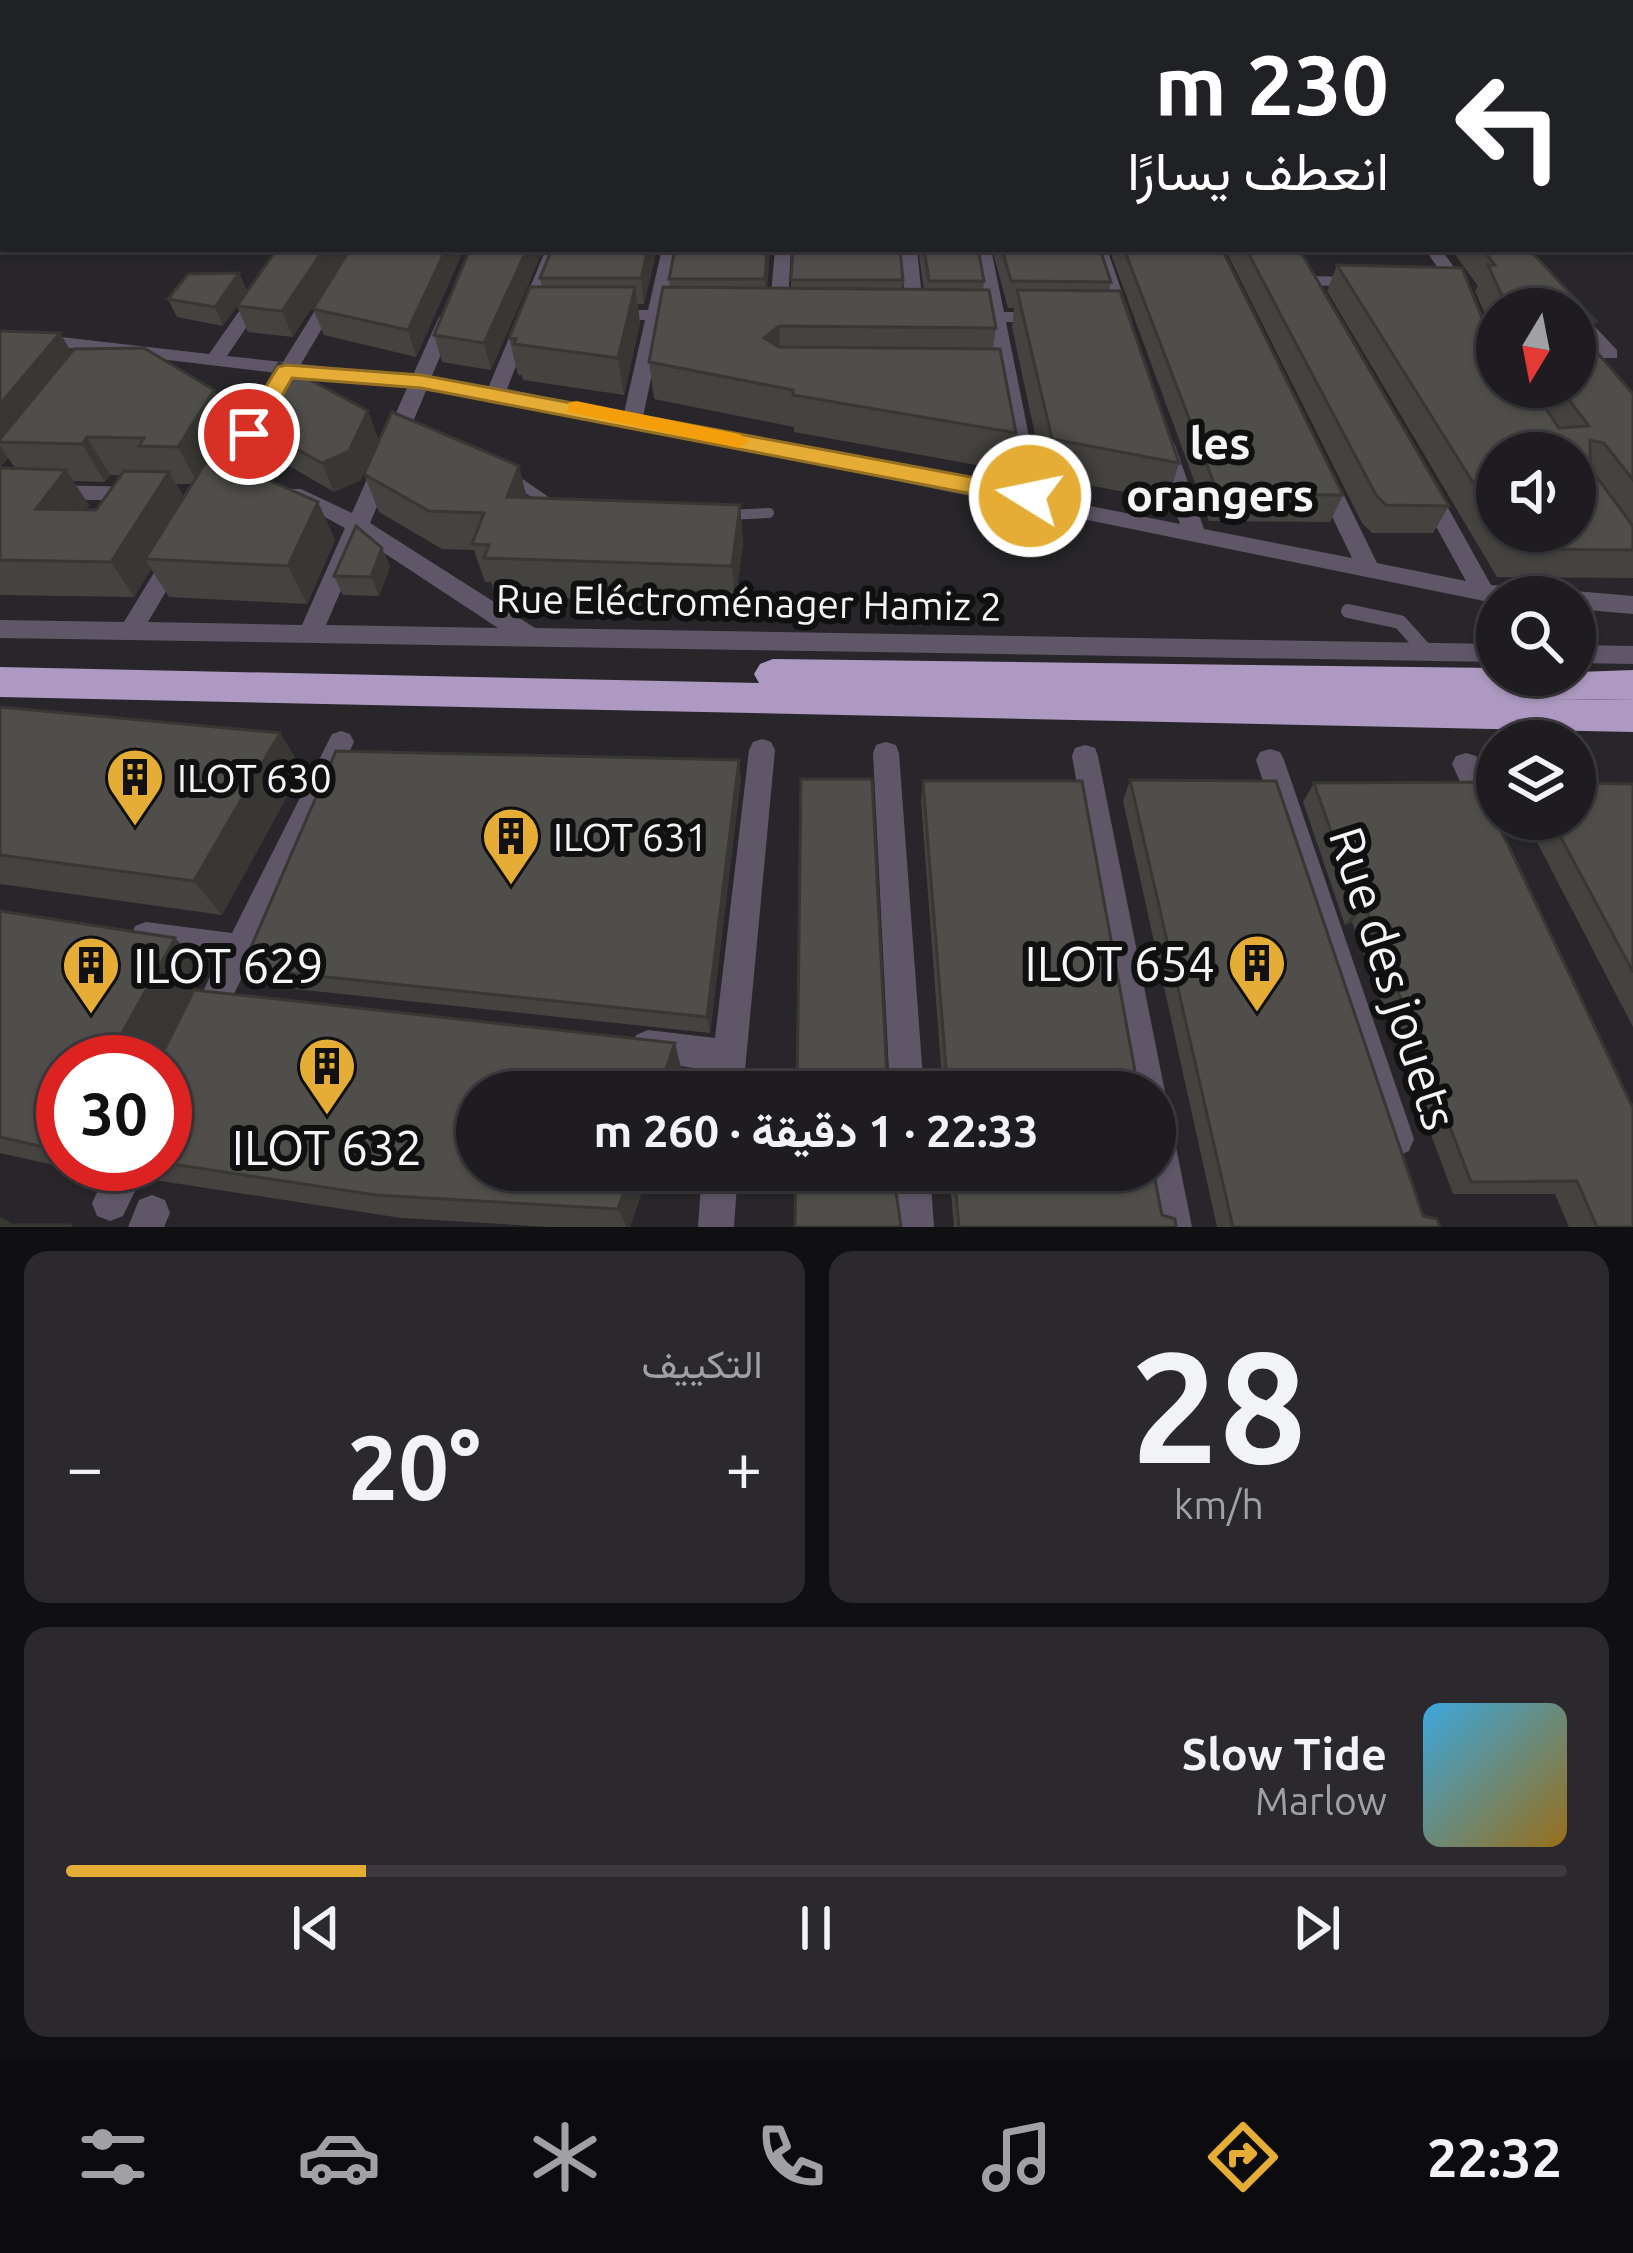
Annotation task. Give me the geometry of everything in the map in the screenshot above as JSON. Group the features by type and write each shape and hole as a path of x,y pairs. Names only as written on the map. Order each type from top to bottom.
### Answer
{"highway":[{"path":"0,666 1633,685"},
{"path":"0,682 1633,716"}],"street":[{"path":"213,362 289,252"},
{"path":"5,484 191,507 252,475 286,371 359,252"},
{"path":"496,393 553,252"},
{"path":"633,418 669,252"},
{"path":"778,315 783,252"},
{"path":"909,252 915,316"},
{"path":"984,252 1030,496"},
{"path":"1100,252 1112,318 1130,339"},
{"path":"1435,252 1476,318"},
{"path":"1328,313 1302,273 1394,283"},
{"path":"1437,284 1459,284"},
{"path":"310,634 459,293"},
{"path":"530,313 550,314"},
{"path":"592,314 716,315"},
{"path":"758,315 801,315"},
{"path":"892,316 1059,317"},
{"path":"0,335 103,356 421,381 496,393 1030,496 1476,590"},
{"path":"1596,339 1610,354"},
{"path":"985,375 1007,375"},
{"path":"1158,424 1193,530"},
{"path":"1318,465 1368,568"},
{"path":"1417,473 1476,578"},
{"path":"252,475 357,525 531,637"},
{"path":"130,631 191,507"},
{"path":"1596,602 1633,605"},
{"name":"Rue Eléctroménager Hamiz 2","path":"0,629 1476,652"},
{"path":"1596,654 1633,655"},
{"path":"192,1049 227,1002 239,948 341,742"},
{"path":"728,1071 762,750"},
{"path":"886,753 906,1071"},
{"path":"1085,756 1144,1071"},
{"name":"Rue des jouets","path":"1270,760 1404,1160"},
{"path":"1466,764 1505,848"},
{"path":"109,931 239,948"},
{"path":"612,1043 729,1056"},
{"path":"110,1203 116,1191"},
{"path":"716,1227 719,1191"},
{"path":"913,1191 916,1227"},
{"path":"1167,1191 1174,1227"}],"lane":[{"path":"400,429 421,438"},
{"path":"486,467 530,486 574,515"},
{"path":"706,516 769,513"},
{"path":"1348,611 1400,622 1411,628 1426,652"}],"building":[{"path":"275,252 322,252 282,311 237,306"},
{"path":"348,252 445,252 408,330 313,309"},
{"path":"469,252 526,252 484,343 434,335"},
{"path":"551,252 647,252 641,278 540,278"},
{"path":"674,252 767,252 765,279 669,279"},
{"path":"793,252 900,252 903,280 791,280"},
{"path":"924,252 979,252 984,281 929,281"},
{"path":"1003,252 1101,252 1111,282 1011,281"},
{"path":"1125,252 1223,252 1343,495 1218,494"},
{"path":"1248,252 1301,252 1449,506 1386,505 1376,495"},
{"path":"1484,252 1532,252 1565,288 1498,288 1488,265 1495,265"},
{"path":"1337,265 1462,268 1476,303 1476,408 1545,408 1559,428 1589,426 1575,408 1596,408 1596,351 1633,394 1633,480 1604,443 1596,441 1596,432 1476,432 1476,487"},
{"path":"239,273 215,307 168,299 188,274"},
{"path":"530,287 635,287 618,358 514,344 516,339 509,338"},
{"path":"663,287 989,290 996,328 779,326 764,338 779,347 1000,349 1016,433 793,395 793,390 649,362"},
{"path":"1017,290 1120,291 1179,463 1052,439"},
{"path":"0,331 60,333 0,404"},
{"path":"144,348 214,390 178,447 139,446 144,438 87,437 82,444 0,442 74,349"},
{"path":"279,363 368,411 349,451 322,463 246,421"},
{"path":"392,412 519,466 507,497 740,505 732,566 484,558 489,545 472,544 484,513 429,511 364,474"},
{"path":"206,462 229,463 318,502 288,566 145,559"},
{"path":"0,468 66,470 36,509 96,510 124,471 169,472 111,562 0,560"},
{"path":"1596,476 1633,526 1633,550 1596,550"},
{"path":"356,526 382,548 371,577 334,576"},
{"name":"ILOT 630","path":"0,707 280,733 194,881 0,855"},
{"name":"ILOT 631","path":"336,751 739,760 707,1017 242,968"},
{"path":"801,779 872,779 887,1071 797,1071"},
{"name":"ILOT 654","path":"1130,780 1276,781 1423,1216 1437,1219 1440,1227 1233,1227"},
{"path":"923,781 1082,781 1135,1071 946,1071"},
{"path":"1476,782 1476,840 1506,840 1633,1108 1633,1227 1597,1227 1577,1181 1471,1182 1365,905 1358,908 1314,783"},
{"path":"1596,783 1633,784 1633,972 1562,840 1596,840"},
{"name":"ILOT 629","path":"0,911 175,938 121,1035 36,1035 36,1145 0,1137"},
{"name":"ILOT 632","path":"194,990 675,1043 665,1071 456,1071 456,1191 624,1191 618,1209 376,1195 192,1167 192,1035 172,1035"},
{"path":"796,1191 896,1191 901,1227 795,1227"},
{"path":"956,1191 1157,1191 1162,1215 1175,1219 1176,1227 959,1227"},
{"path":"70,1225 70,1227 0,1227"}],"slow traffic":[{"path":"576,407 739,441"}],"place":[{"name":"ILOT 630","path":"135,828"},
{"name":"ILOT 631","path":"511,887"},
{"name":"ILOT 654","path":"1257,1014"},
{"name":"ILOT 629","path":"91,1016"},
{"name":"ILOT 632","path":"327,1117"}],"district":[{"name":"les orangers","path":"1220,468"}],"route":[{"path":"249,434 286,371 421,381 1030,496"}]}
